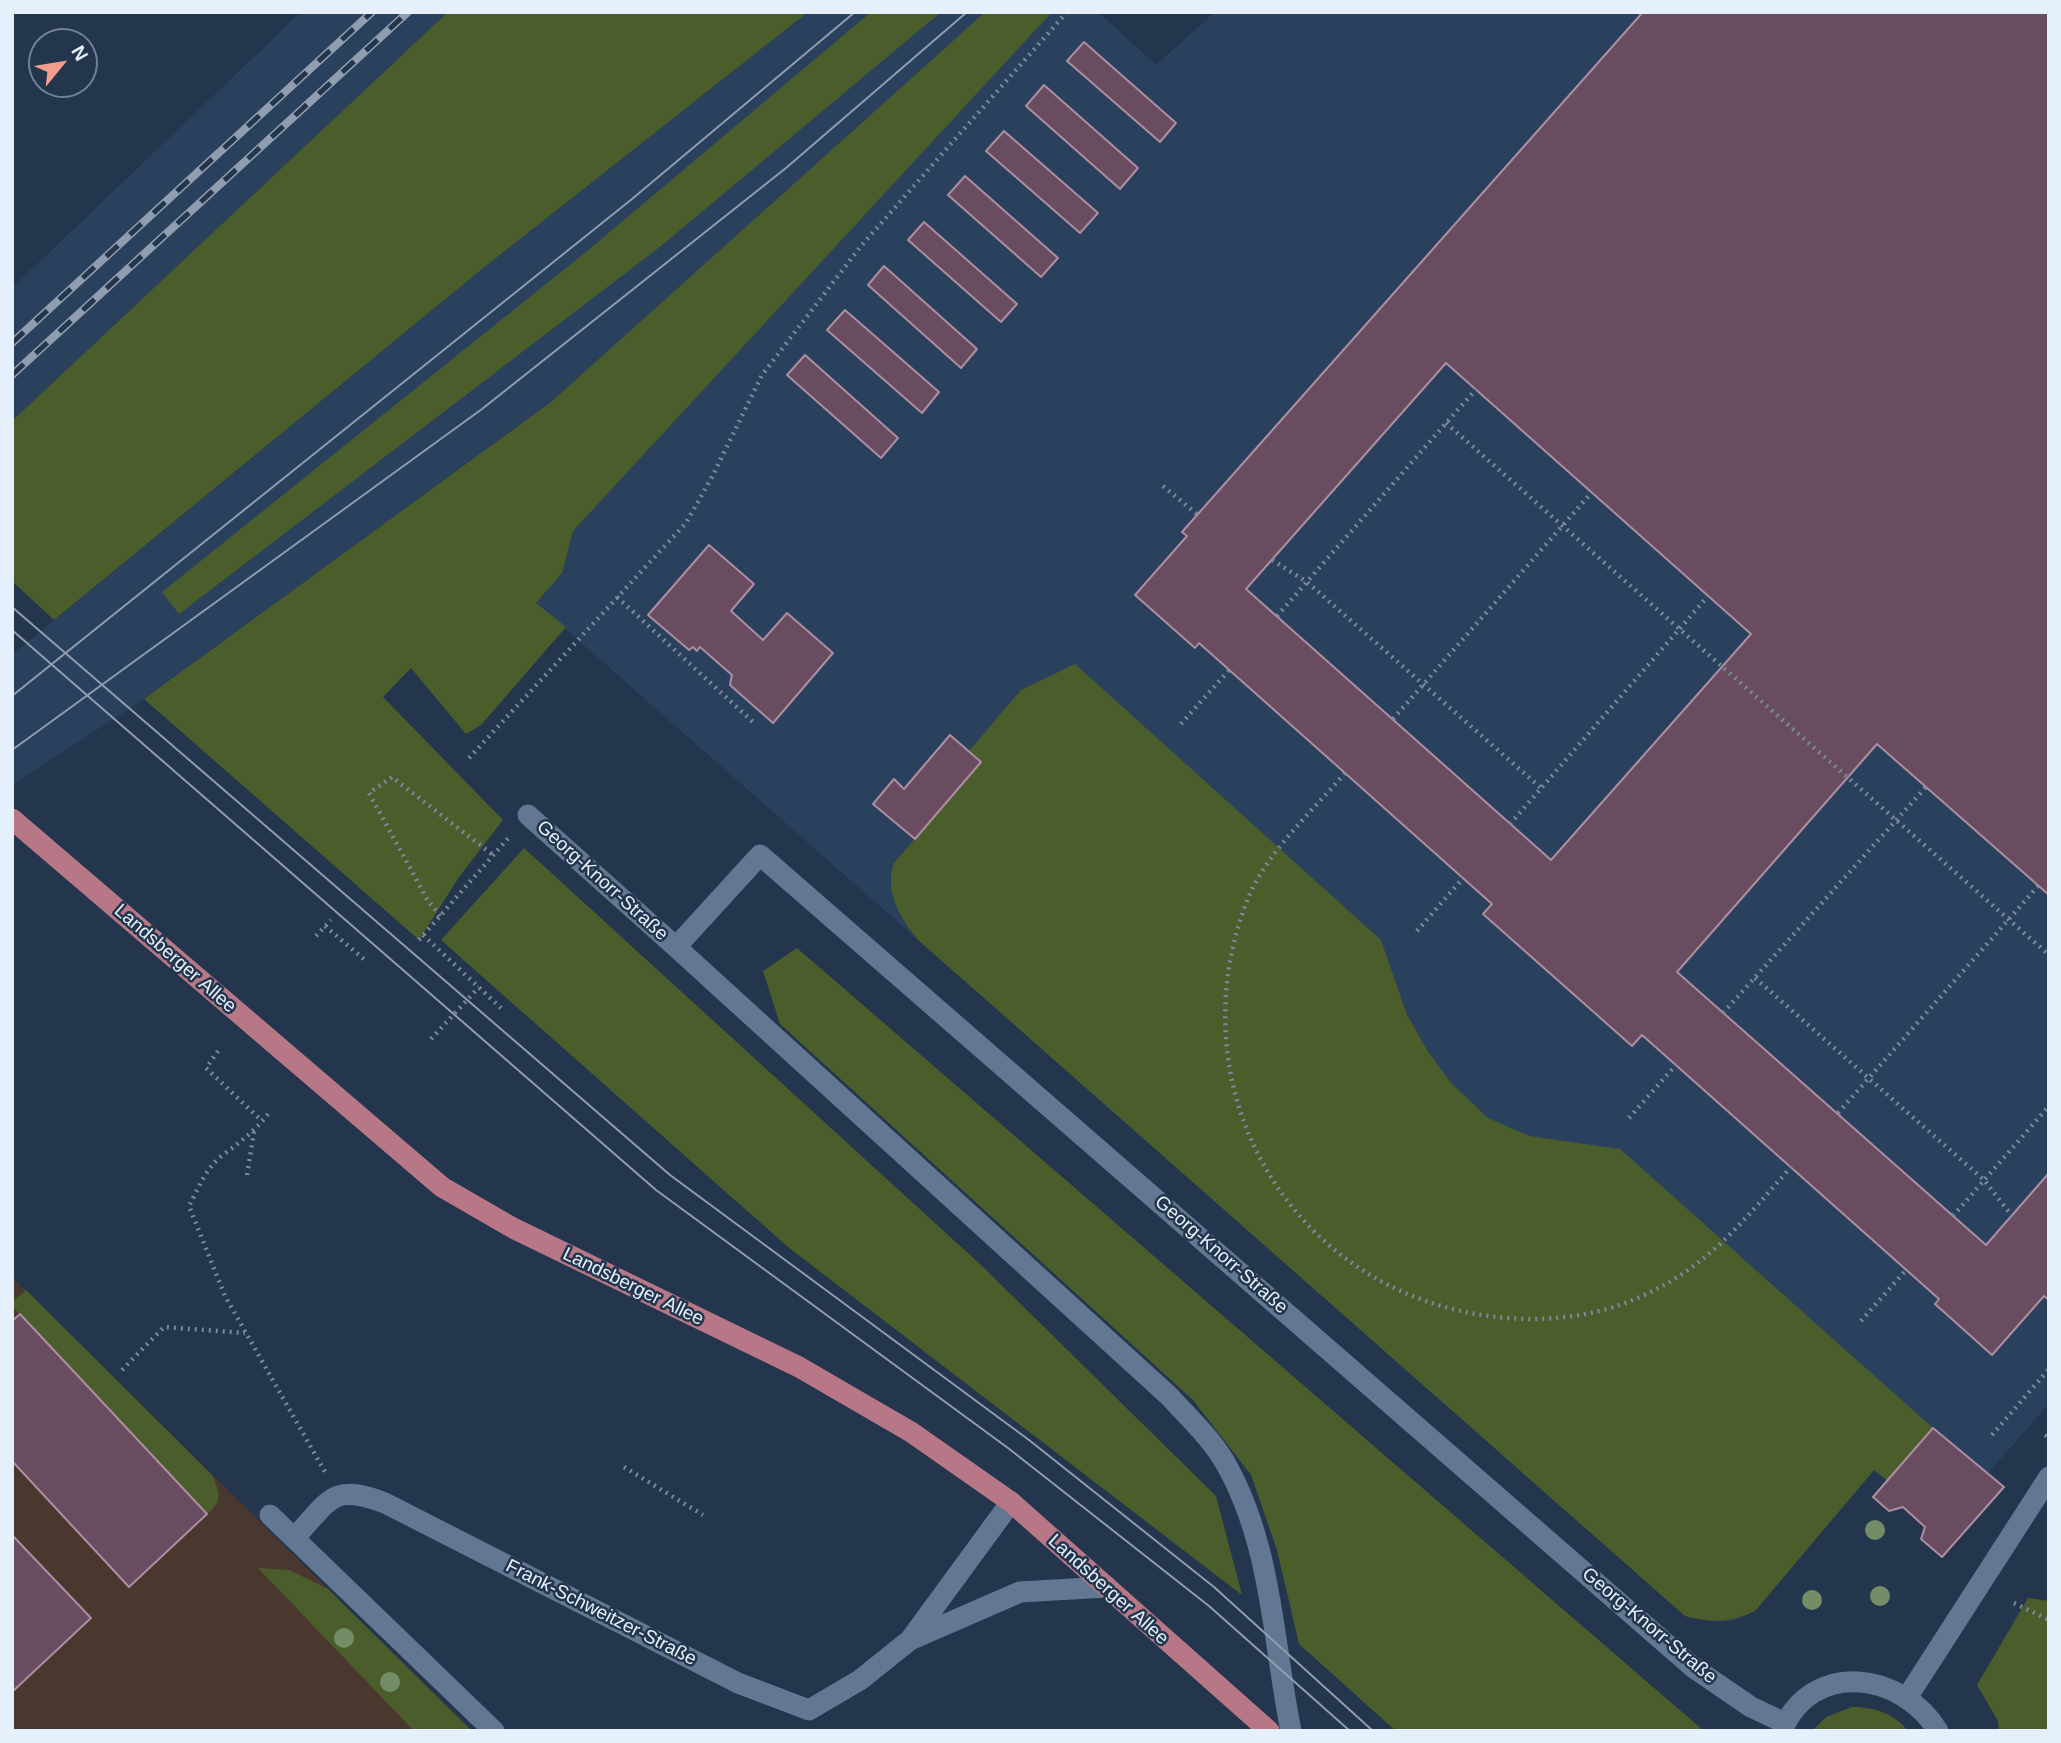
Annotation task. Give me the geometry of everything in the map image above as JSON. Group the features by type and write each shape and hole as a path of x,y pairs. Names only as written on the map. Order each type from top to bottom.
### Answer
{"main road":[{"name":"Landsberger Allee","path":"12,819 442,1187 513,1228 799,1367 911,1432 1010,1502 1269,1731"}],"street":[{"name":"Georg-Knorr-Straße","path":"527,815 676,947 1169,1396 1205,1434 1226,1464 1245,1503 1263,1562 1277,1665 1291,1731"},
{"name":"Georg-Knorr-Straße","path":"676,947 760,855 1693,1668 1784,1727"},
{"path":"1908,1696 2049,1477"},
{"name":"Frank-Schweitzer-Straße","path":"336,1494 356,1492 385,1503 738,1683 809,1710 860,1680 910,1640 1020,1592 1107,1587"},
{"path":"294,1538 336,1494"},
{"name":"Frank-Schweitzer-Straße","path":"910,1640 1010,1502"},
{"path":"270,1515 494,1731"},
{"path":"1784,1727 1804,1701 1827,1687 1855,1681 1882,1684 1908,1696 1926,1712 1938,1731"}],"path":[{"path":"469,758 686,523 762,375 852,257 1067,12"},
{"path":"1277,616 1476,389"},
{"path":"1446,423 2049,955"},
{"path":"1163,486 1198,515"},
{"path":"1393,719 1592,492"},
{"path":"1272,560 1307,582 1541,788"},
{"path":"617,596 752,722"},
{"path":"1510,824 1708,596"},
{"path":"1181,724 1228,670"},
{"path":"1345,773 1275,854 1258,879 1245,904 1232,946 1225,990 1224,1034 1230,1077 1242,1120 1260,1160 1284,1198 1313,1231 1346,1260 1383,1284 1424,1302 1466,1314 1499,1318 1554,1318 1597,1311 1640,1297 1679,1278 1726,1240 1791,1167"},
{"path":"419,940 423,935 440,916 493,855 392,777 369,793 440,916"},
{"path":"1723,1013 1926,787"},
{"path":"1417,931 1463,878"},
{"path":"1838,1113 2038,886"},
{"path":"316,936 331,920"},
{"path":"325,926 366,961"},
{"path":"423,935 503,1010"},
{"path":"1755,978 1984,1180 2011,1216"},
{"path":"431,1039 479,987"},
{"path":"218,1051 206,1068 262,1121"},
{"path":"1629,1118 1676,1065"},
{"path":"1953,1216 2049,1106"},
{"path":"268,1114 254,1132 222,1155 206,1175 189,1206 225,1296 336,1494"},
{"path":"247,1175 254,1132"},
{"path":"1861,1321 1907,1269"},
{"path":"122,1370 164,1327 246,1333"},
{"path":"1992,1435 2049,1370"},
{"path":"624,1467 703,1515"},
{"path":"2014,1603 2049,1620"}],"shaded area":[{"path":"301,12 448,12 12,421 12,288"},
{"path":"808,12 985,12 551,402 144,699 12,785 12,655 482,269"},
{"path":"1052,12 1098,12 1156,65 1215,12 2049,12 2049,1404 1988,1473 2004,1487 1942,1557 1921,1539 1925,1526 1903,1507 1889,1511 1873,1497 1887,1481 1874,1470 1755,1611 1736,1620 1718,1622 1685,1616 536,603 562,573 573,531"},
{"path":"12,1277 328,1589 465,1731 12,1731"}],"green space":[{"path":"448,12 808,12 482,269 54,620 12,581 12,421"},
{"path":"871,12 941,12 661,246 179,614 162,592 586,252"},
{"path":"985,12 1052,12 573,531 562,573 536,603 566,627 481,725 466,734 411,668 383,697 503,820 459,877 419,940 144,699 551,402"},
{"path":"1075,664 1381,940 1407,1015 1427,1050 1451,1083 1488,1118 1529,1136 1620,1149 1933,1428 1888,1481 1874,1470 1755,1611 1720,1621 1685,1616 911,931 892,894 891,873 894,863 981,762 969,751 1021,690"},
{"path":"524,848 981,1265 1216,1496 1242,1595 788,1247 441,940"},
{"path":"797,948 1704,1731 1396,1731 1299,1644 1277,1550 1251,1475 1193,1400 780,1024 763,971"},
{"path":"26,1290 212,1475 218,1500 207,1514 12,1306 12,1302"},
{"path":"258,1568 289,1570 328,1589 472,1731 414,1731"},
{"path":"2028,1598 2049,1601 2049,1731 1999,1731 1998,1721 1977,1685"},
{"path":"1852,1707 1883,1712 1908,1731 1812,1731 1826,1717"}],"building":[{"path":"1643,12 2049,12 2049,895 1877,744 1677,972 1986,1245 2049,1173 2049,1300 2044,1296 1992,1355 1935,1304 1939,1299 1642,1035 1632,1046 1483,914 1492,904 1199,643 1195,648 1135,595 1187,536 1182,532","holes":["1446,363 1751,634 1551,860 1246,589"]},
{"path":"1084,42 1176,123 1160,142 1067,61"},
{"path":"1044,85 1138,168 1120,189 1026,106"},
{"path":"1004,131 1098,213 1080,233 986,151"},
{"path":"965,176 1058,258 1041,277 948,195"},
{"path":"924,222 1017,304 1001,322 908,240"},
{"path":"884,266 977,349 961,368 868,285"},
{"path":"845,310 939,392 922,413 827,330"},
{"path":"805,355 898,438 881,458 787,375"},
{"path":"709,545 754,584 731,611 763,640 787,613 833,653 773,723 730,685 732,675 700,647 697,651 693,647 689,650 648,615"},
{"path":"950,735 981,762 915,839 873,804 894,779 904,789"},
{"path":"20,1314 207,1514 129,1587 12,1461 12,1321"},
{"path":"1933,1428 2004,1487 1942,1557 1921,1539 1925,1527 1903,1507 1889,1511 1873,1497"},
{"path":"12,1535 91,1618 12,1692"}],"tram line":[{"path":"12,696 632,199 855,12"},
{"path":"12,750 482,409 786,168 967,12"},
{"path":"12,607 670,1175 1029,1440 1214,1587 1373,1731"},
{"path":"12,630 656,1190 1008,1448 1209,1606 1350,1731"}],"railway":[{"path":"12,343 372,12"},
{"path":"12,375 408,12"}]}
